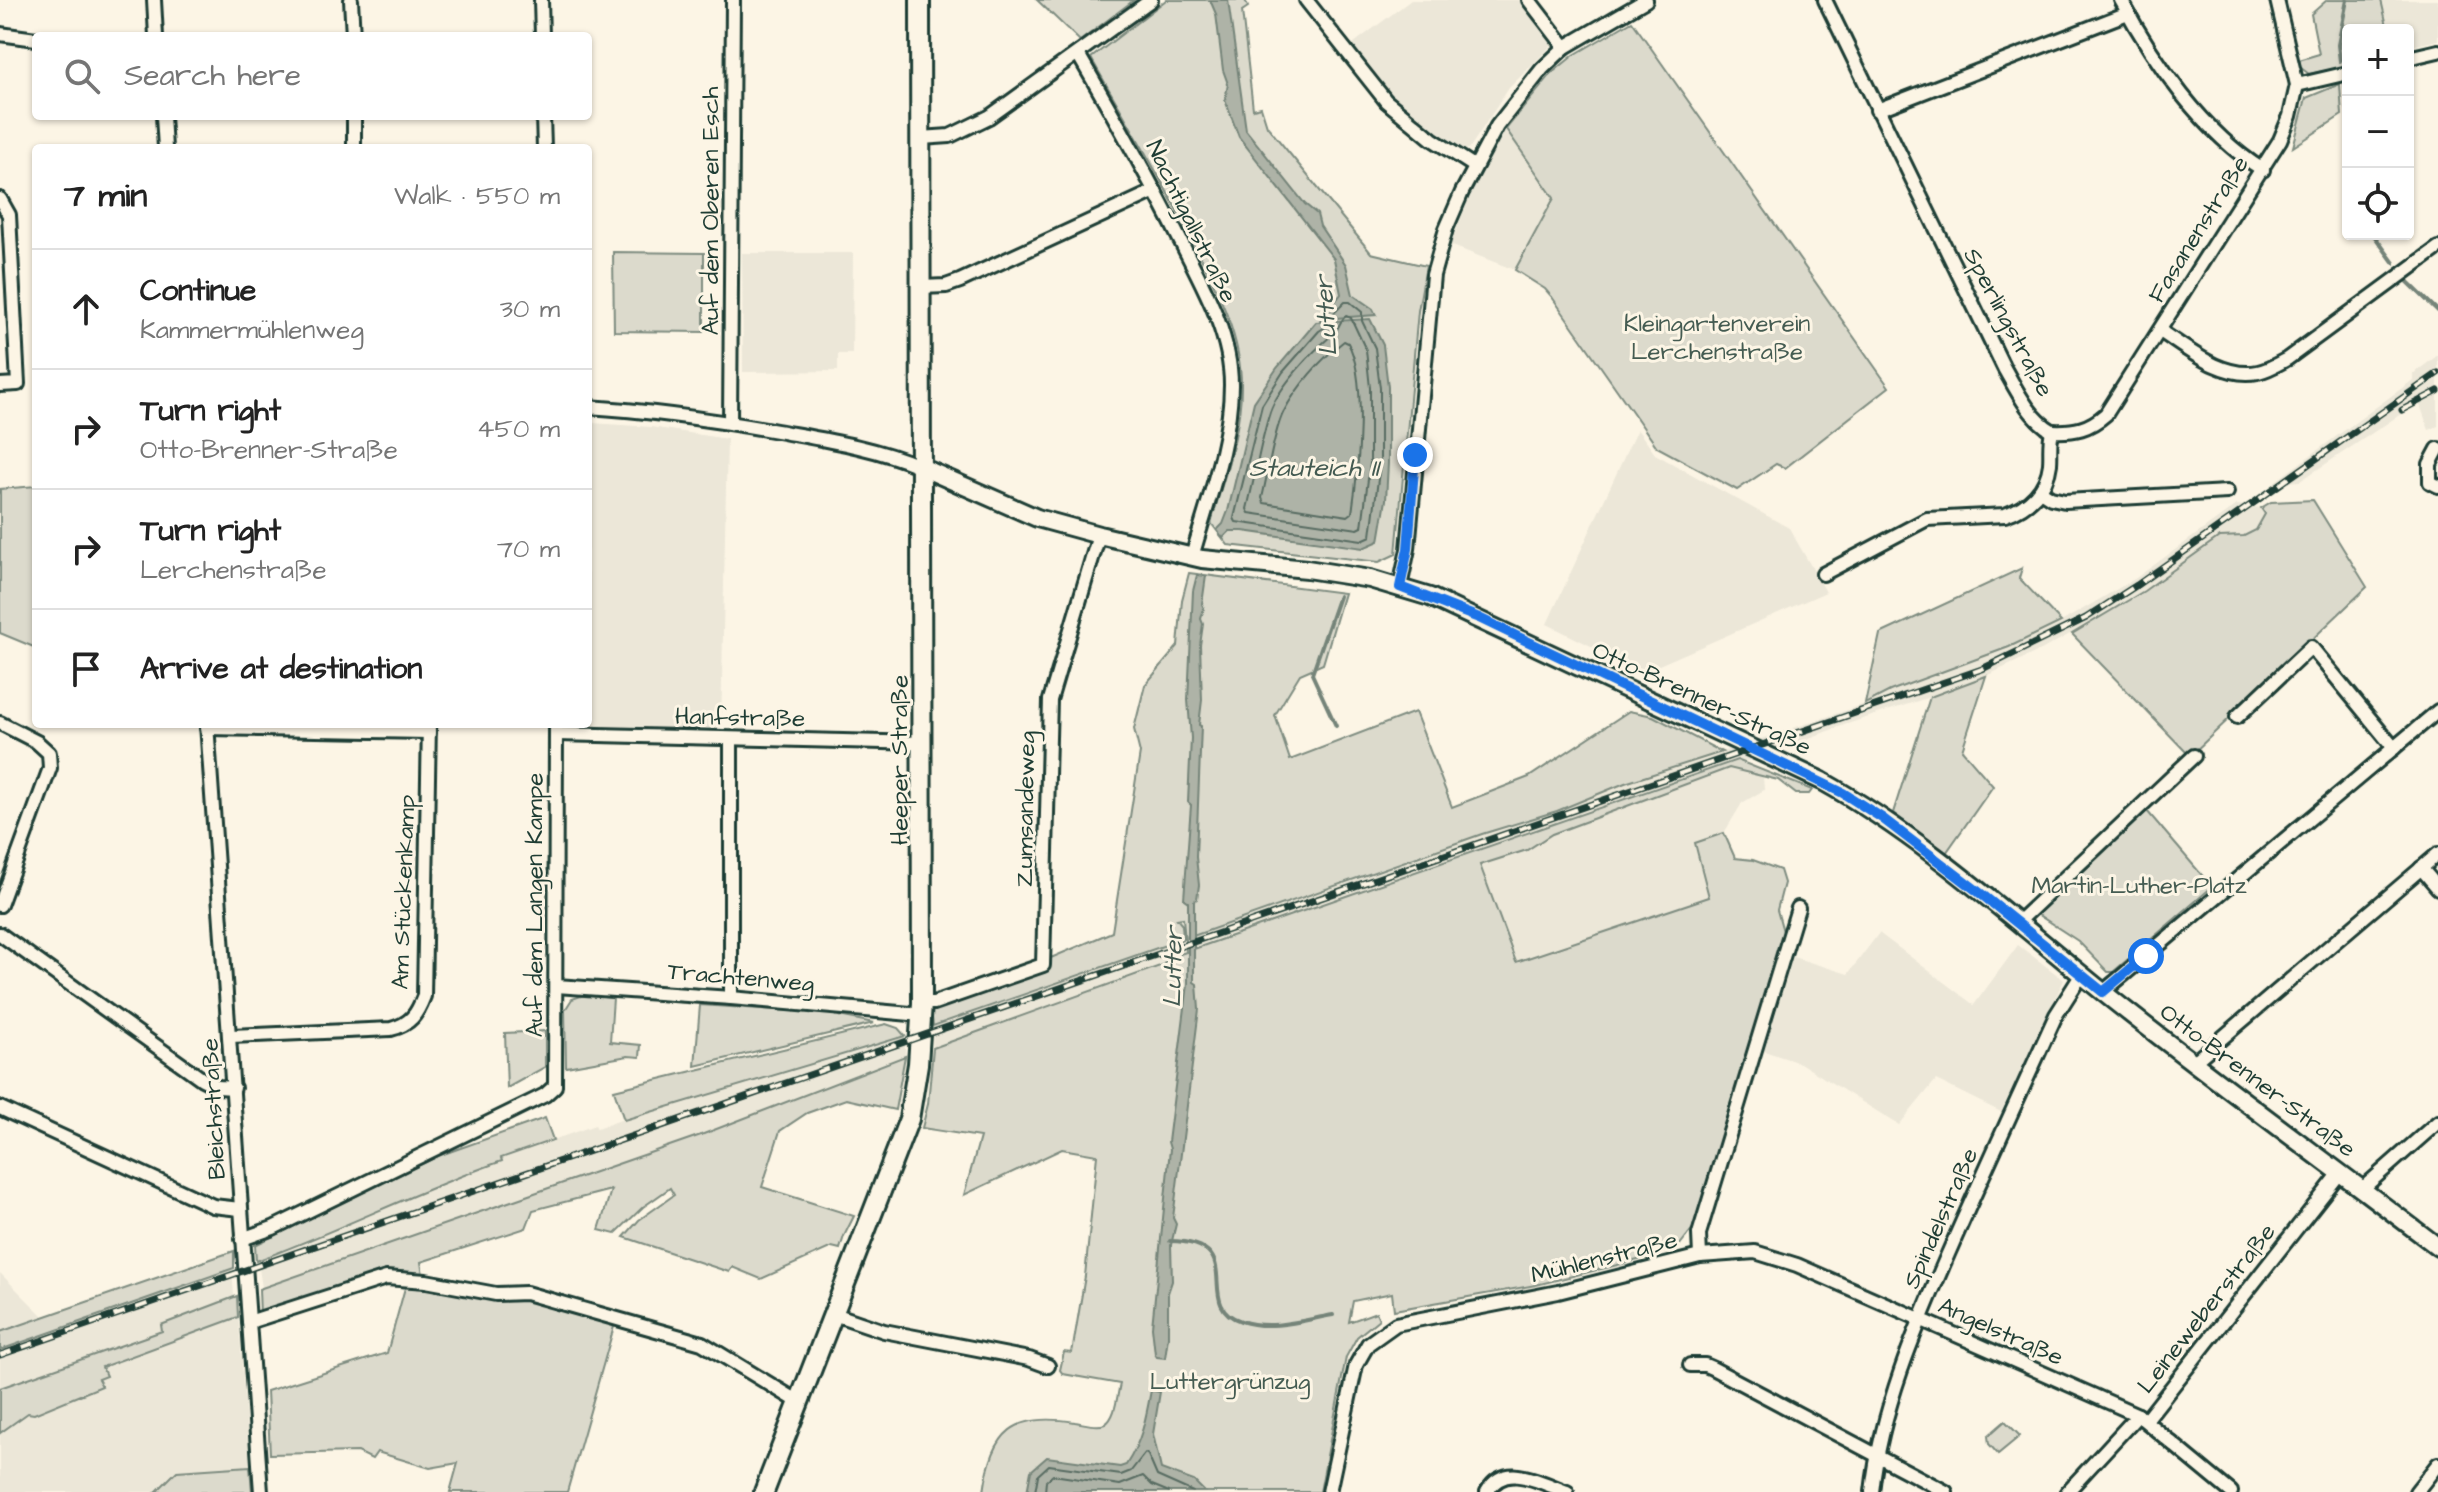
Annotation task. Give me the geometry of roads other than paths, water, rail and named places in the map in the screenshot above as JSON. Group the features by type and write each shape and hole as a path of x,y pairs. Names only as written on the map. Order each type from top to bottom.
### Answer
{"main road":[{"name":"Heeper Straße","path":"764,1492 909,1119 918,1064 922,1009 923,743 919,466 920,0"}],"street":[{"path":"154,0 156,32"},
{"path":"351,0 353,32"},
{"path":"541,0 542,32"},
{"name":"Auf dem Oberen Esch","path":"730,423 733,0"},
{"path":"921,138 939,139 968,129 1151,0"},
{"path":"1306,0 1386,101 1432,139 1474,166"},
{"path":"1529,0 1565,47"},
{"path":"1400,587 1408,549 1433,275 1446,229 1474,166 1497,126 1542,69 1565,47 1646,0"},
{"name":"Sperlingstraße","path":"1825,0 2016,390 2040,422 2052,431 2047,478 2040,491"},
{"path":"2121,0 2178,90 2245,159 2263,170"},
{"name":"Fasanenstraße","path":"2052,431 2082,430 2106,414 2263,170 2290,116 2297,85 2277,0"},
{"path":"1877,110 2128,13"},
{"path":"0,34 32,38"},
{"path":"2414,57 2438,51"},
{"name":"Nachtigallstraße","path":"1078,54 1155,191 1207,295 1222,335 1231,382 1229,420 1192,557"},
{"path":"2297,85 2342,74"},
{"path":"163,120 165,144"},
{"path":"354,120 354,144"},
{"path":"543,120 544,144"},
{"path":"921,287 946,286 960,281 1155,191"},
{"path":"0,199 9,215 18,384 0,385"},
{"path":"2160,331 2219,367 2247,374 2262,372 2287,359 2438,248"},
{"path":"592,407 651,411 855,444 919,466"},
{"path":"2434,484 2430,464 2438,449"},
{"name":"Otto-Brenner-Straße","path":"919,466 1037,518 1099,535 1192,557 1307,569 1400,587 1455,607 1822,781 1882,818 2018,922 2103,992 2438,1247"},
{"path":"1823,574 1927,519 2005,515 2025,505 2040,491 2051,498 2065,501 2227,492"},
{"name":"Zumsandeweg","path":"922,1009 1043,965 1050,700 1099,535"},
{"path":"2237,717 2311,647 2394,748"},
{"path":"2103,992 2438,711"},
{"path":"0,723 37,742 49,753 50,768 0,905"},
{"name":"Bleichstraße","path":"207,728 261,1492"},
{"name":"Am Stückenkamp","path":"231,1036 391,1029 410,1022 418,1011 424,996 429,728"},
{"name":"Hanfstraße","path":"556,729 731,739 923,743"},
{"name":"Auf dem Langen Kampe","path":"242,1239 273,1228 545,1095 555,1086 556,729"},
{"path":"731,739 731,998"},
{"path":"2018,922 2194,756"},
{"path":"2194,1062 2438,854"},
{"path":"2421,868 2438,888"},
{"name":"Mühlenstraße","path":"1329,1492 1356,1365 1368,1344 1388,1328 1425,1317 1558,1292 1700,1256 1699,1234 1798,908"},
{"path":"0,934 202,1079 218,1087 234,1088"},
{"name":"Spindelstraße","path":"1872,1492 1876,1455 1885,1418 1919,1319 2056,1015 2082,974"},
{"name":"Trachtenweg","path":"556,986 922,1009"},
{"path":"0,1108 213,1206 240,1209"},
{"path":"2362,1189 2438,1122"},
{"name":"Leineweberstraße","path":"2231,1492 2142,1417 2340,1173"},
{"name":"Angelstraße","path":"1700,1256 1755,1252 1774,1256 2142,1417"},
{"path":"249,1322 386,1278 426,1281 496,1294 526,1293 702,1343 799,1402"},
{"path":"834,1314 884,1331 1029,1359 1048,1366"},
{"path":"1690,1365 1712,1368 1946,1492"},
{"path":"2067,1492 2142,1417"},
{"path":"2416,1492 2438,1464"},
{"path":"1487,1492 1497,1479 1507,1474 1521,1475 1567,1492"}],"water":[{"name":"Lutter","path":"1210,0 1228,0 1246,130 1305,204 1317,214 1320,226 1346,265 1353,295 1373,309 1376,315 1321,319 1341,294 1334,259 1239,137 1225,100 1228,84 1223,70 1216,14"},
{"name":"Stauteich II","path":"1370,319 1383,345 1388,387 1386,500 1379,541 1363,548 1243,531 1230,531 1223,538 1217,530 1228,511 1254,402 1277,368 1316,322"},
{"path":"1197,575 1206,576 1200,645 1202,700 1196,857 1199,885 1194,901 1194,982 1197,984 1199,1009 1173,1218 1176,1224 1171,1245 1172,1281 1168,1293 1165,1358 1155,1354 1152,1327 1170,1149 1168,1142 1188,984 1188,902 1184,899 1191,805 1188,802 1191,738 1188,700 1193,591"},
{"path":"1151,1390 1160,1392 1153,1434 1161,1469 1194,1481 1205,1492 1027,1492 1031,1471 1047,1457 1120,1467 1126,1465 1140,1438"}],"waterway":[{"path":"2340,61 2338,45 2347,0"},
{"path":"2377,240 2394,263"},
{"path":"2408,282 2438,311"},
{"path":"1336,726 1312,674 1339,596"},
{"path":"1170,1241 1194,1244 1208,1252 1215,1263 1220,1302 1227,1313 1241,1321 1275,1325 1333,1315"}],"railway":[{"path":"0,1355 1982,669 2086,618 2137,585 2438,373"},
{"path":"2402,410 2438,391"}],"park label":[{"name":"Kleingartenverein Lerchenstraße","path":"1717,337"},
{"name":"Martin-Luther-Platz","path":"2139,885"},
{"name":"Luttergrünzug","path":"1230,1381"}]}
